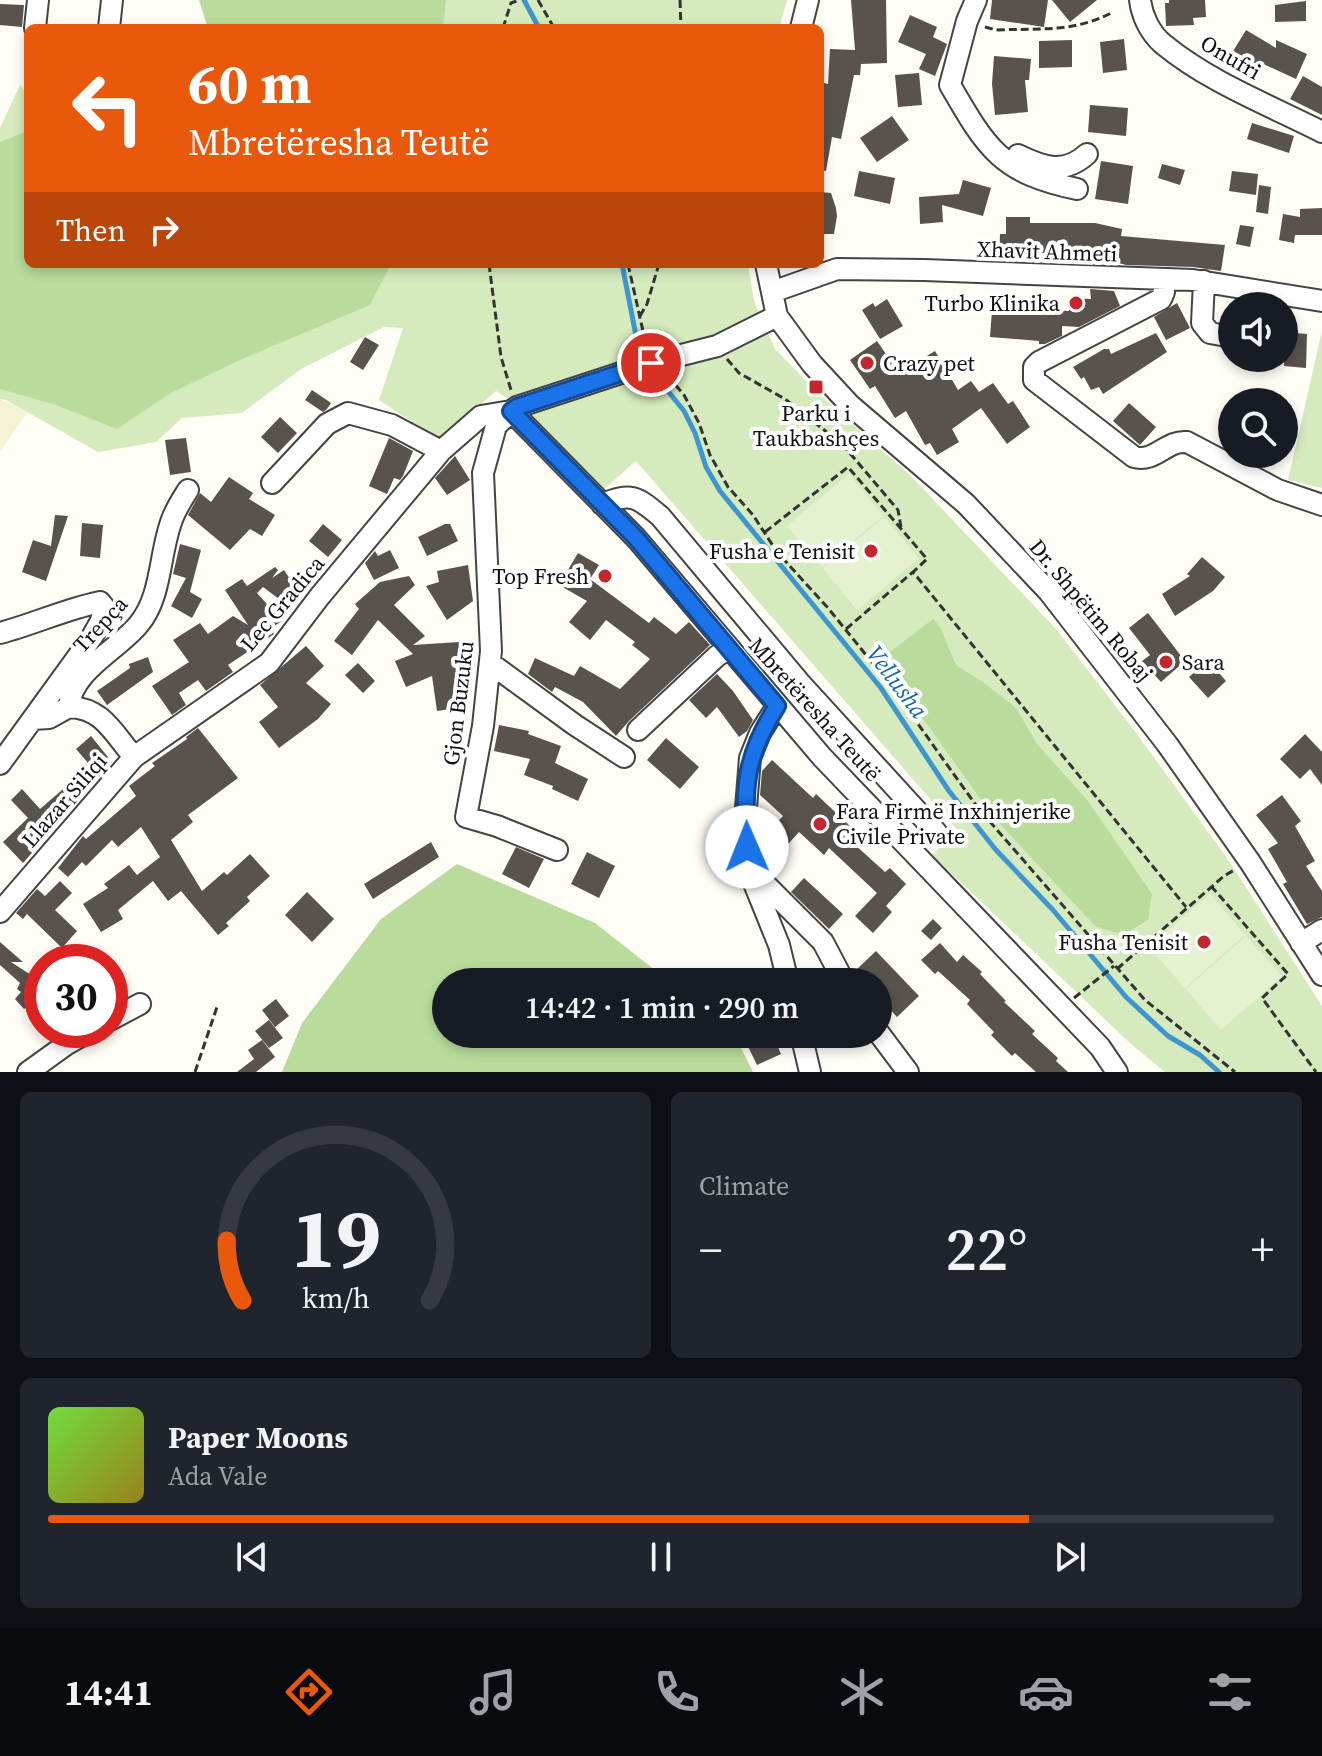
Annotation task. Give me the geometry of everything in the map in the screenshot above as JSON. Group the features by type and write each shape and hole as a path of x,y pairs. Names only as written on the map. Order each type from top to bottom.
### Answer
{"street":[{"path":"35,24 38,0"},
{"path":"109,24 112,0"},
{"path":"802,24 808,0"},
{"path":"976,0 967,21 950,85 988,147 1006,163 1046,182 1077,189"},
{"name":"Onufri","path":"1140,0 1146,20 1161,43 1202,71 1322,132"},
{"path":"980,133 1036,164 1053,169 1078,163 1087,154"},
{"path":"767,268 777,316"},
{"name":"Xhavit Ahmeti","path":"772,292 837,269 1204,281 1322,301"},
{"path":"1164,279 1161,299 1039,362 1034,367 1034,380 1134,457 1152,457 1178,441 1187,442 1278,490 1322,505"},
{"path":"1204,281 1202,323 1210,333 1218,334"},
{"name":"Lec Gradica","path":"134,757 269,663 320,596 441,451 481,416 514,409 649,364 717,346 777,316"},
{"name":"Dr. Shpëtim Robaj","path":"777,316 828,383 966,504 1049,592 1167,744 1250,862 1322,975"},
{"name":"Mbretëresha Teutë","path":"514,409 636,538 777,706 1100,1047 1117,1072"},
{"name":"Gjon Buzuku","path":"514,409 496,426 483,473 490,663 483,726 466,817 557,850"},
{"path":"272,483 327,424 348,413 392,425 441,451"},
{"name":"Trepça","path":"69,707 70,693 82,678 141,622 154,596 173,517 188,490"},
{"path":"602,504 629,496 640,500 660,516 800,683 937,833"},
{"path":"0,633 84,605 100,602 104,607 101,621 92,637 0,764"},
{"path":"638,730 728,649"},
{"path":"490,663 624,757"},
{"path":"777,706 760,733 750,758 745,820 747,866 779,945 785,968"},
{"path":"33,719 49,718 69,707 84,708 97,713 134,757"},
{"name":"Llazar Siliqi","path":"0,912 134,757"},
{"path":"747,866 823,942 837,968"},
{"path":"1301,943 1322,930"},
{"path":"128,1010 140,1004"},
{"path":"28,1072 61,1048"},
{"path":"804,1048 810,1072"},
{"path":"890,1048 908,1072"}],"path":[{"path":"504,24 510,2 519,0"},
{"path":"538,0 552,24"},
{"path":"680,0 681,24"},
{"path":"967,21 996,30 1073,28 1092,23 1113,12"},
{"path":"490,268 501,357 514,409"},
{"path":"629,268 649,364 656,372 666,372 684,395 699,423 710,455 728,487 765,532 777,552 888,682 978,808 1115,967 1145,1000 1235,1072"},
{"path":"639,318 647,304 658,268"},
{"path":"717,346 739,373 785,399 843,445 898,510 901,529"},
{"path":"765,532 848,467 927,559 845,629"},
{"path":"913,572 1186,907"},
{"path":"1062,1008 1211,886 1250,862"},
{"path":"1211,886 1288,974 1262,998 1316,1072"},
{"path":"195,1072 217,1007"}],"shaded area":[{"path":"0,399 28,412 0,451"}],"green space":[{"path":"199,0 787,0 780,24 207,24"},
{"path":"199,0 446,0 443,24 207,24"},
{"path":"20,85 24,90 24,268 749,268 754,301 775,349 822,397 910,475 1056,629 1229,861 1322,1006 1322,1072 1165,1072 1131,1044 932,855 958,831 636,461 603,490 515,403 496,391 440,440 379,400 403,328 384,327 301,369 242,413 182,418 156,442 98,452 0,399 0,128"},
{"path":"24,133 24,268 389,268 370,305 171,393 117,429 53,404 0,389 0,142"},
{"path":"1322,331 1322,488 1288,480 1291,468 1298,468 1298,436"},
{"path":"849,474 883,516 822,567 787,526"},
{"path":"884,517 919,558 857,610 823,568"},
{"path":"933,619 940,627 956,665 1016,708 1037,744 1088,801 1152,894 1148,920 1123,935 1095,926 991,814 878,661"},
{"path":"457,864 595,923 652,968 432,968 432,1048 741,1048 753,1072 282,1072 302,1023 381,919"},
{"path":"1210,894 1245,935 1185,988 1149,947"},
{"path":"1246,936 1282,976 1221,1030 1186,989"}],"building":[{"path":"851,0 886,0 887,63 861,64 860,75 854,75 841,139 832,137 824,171 824,83 828,84 830,49 855,50"},
{"path":"992,0 1048,0 1044,27 990,19"},
{"path":"1052,0 1097,0 1070,22"},
{"path":"1169,0 1205,0 1206,17 1193,18 1194,25 1166,26 1165,3"},
{"path":"1306,1 1306,21 1275,22 1275,5"},
{"path":"0,4 24,5 22,27 0,25"},
{"path":"910,15 937,27 933,37 947,44 935,76 919,69 926,54 898,42"},
{"path":"1246,30 1276,48 1276,40 1307,54 1296,79 1261,63 1254,73 1229,58"},
{"path":"1124,39 1127,70 1103,73 1100,42"},
{"path":"1072,40 1072,67 1039,68 1039,41"},
{"path":"994,56 1031,59 1029,80 1025,80 1028,112 995,115 992,84"},
{"path":"919,73 922,105 898,107 895,75"},
{"path":"1303,76 1322,87 1322,115 1290,99"},
{"path":"1090,105 1128,108 1126,136 1088,132"},
{"path":"892,116 909,140 877,162 860,138"},
{"path":"1252,123 1294,136 1289,153 1247,139"},
{"path":"1101,161 1133,166 1128,204 1095,199"},
{"path":"1162,164 1185,170 1180,185 1158,178"},
{"path":"859,171 895,178 890,204 854,196"},
{"path":"1232,171 1258,174 1256,195 1229,191"},
{"path":"963,180 991,188 983,216 942,205 943,222 920,224 919,197 959,194"},
{"path":"1259,185 1271,187 1268,214 1256,212"},
{"path":"824,192 831,193 836,208 834,234 824,234"},
{"path":"1322,208 1322,235 1295,235 1294,243 1279,240 1283,214 1300,217 1300,209"},
{"path":"1006,217 1030,217 1030,223 1095,223 1122,229 1121,236 1225,245 1221,271 1126,265 1082,253 1034,253 1034,259 999,258 1000,234 1006,234"},
{"path":"1240,225 1254,227 1250,247 1236,244"},
{"path":"1090,289 1114,291 1120,306 1079,327 1062,326 1062,336 1045,344 990,337 992,310 1069,311 1070,298 1091,299"},
{"path":"887,299 903,326 880,339 862,310 873,303 875,307"},
{"path":"1177,303 1190,328 1166,340 1154,317"},
{"path":"1156,333 1167,352 1103,394 1099,387 1091,390 1084,377 1081,379 1073,367 1104,349 1109,349 1111,354"},
{"path":"1298,333 1307,334 1306,368 1298,367"},
{"path":"365,337 379,345 363,370 350,362"},
{"path":"877,341 899,373 935,351 958,390 971,381 979,392 993,383 1008,404 1013,401 1030,427 1007,444 981,408 952,429 959,442 937,455 930,443 925,445 906,411 895,418 875,386 870,389 850,360"},
{"path":"312,390 331,403 323,412 305,400"},
{"path":"1129,403 1156,427 1140,445 1113,421"},
{"path":"280,417 297,433 278,453 261,437"},
{"path":"186,438 191,472 170,475 165,440"},
{"path":"389,438 413,451 403,476 400,480 394,478 387,494 369,486"},
{"path":"455,456 470,480 447,495 435,478"},
{"path":"229,477 253,493 249,499 275,515 262,536 250,529 230,550 188,515 200,493 211,502"},
{"path":"55,515 68,516 46,581 22,572 33,540 51,546"},
{"path":"82,523 103,525 100,558 80,556"},
{"path":"323,524 342,540 328,557 309,541"},
{"path":"450,524 458,541 427,556 418,537"},
{"path":"180,544 201,550 190,592 202,599 192,618 171,606 186,578 173,574"},
{"path":"390,550 399,568 374,580 365,563 375,551 378,556"},
{"path":"578,553 599,565 590,579 649,623 654,617 676,634 689,622 710,645 616,736 583,702 555,687 552,692 528,674 535,658 574,676 580,666 620,689 650,659 632,645 635,642 606,620 590,640 569,622 587,601 559,585"},
{"path":"1202,557 1225,577 1213,591 1175,616 1162,594 1190,576 1187,574"},
{"path":"468,565 473,601 447,620 426,586 439,582 437,571"},
{"path":"275,567 278,570 272,578 284,570 300,594 287,605 263,587 257,593 282,621 271,628 274,634 228,665 233,672 206,691 198,680 179,693 186,705 172,715 152,686 189,662 173,640 200,623 208,634 233,616 248,625 225,590 242,579 247,586"},
{"path":"409,576 415,585 394,605 425,636 413,645 474,641 475,666 458,667 464,707 437,711 432,676 406,687 395,661 413,654 378,620 352,655 334,641 359,609 355,604 380,582"},
{"path":"1148,613 1185,661 1161,682 1142,661 1150,655 1129,628"},
{"path":"306,646 324,666 306,683 331,704 318,719 279,748 259,722 278,707 260,685"},
{"path":"148,657 153,672 107,705 97,691 130,668 129,664"},
{"path":"1208,660 1226,681 1208,698 1189,677"},
{"path":"358,663 375,681 363,693 345,675"},
{"path":"717,674 753,720 739,737 717,707 706,718 689,700"},
{"path":"499,725 529,731 528,734 561,746 555,763 588,779 578,801 552,789 553,786 524,775 530,759 494,751"},
{"path":"198,728 238,778 188,815 193,822 171,840 202,891 224,872 227,875 250,854 270,876 247,897 250,901 218,935 181,891 168,901 153,881 118,910 123,919 101,932 83,904 108,888 104,884 129,865 137,875 160,857 141,827 118,847 112,840 86,866 82,862 68,877 58,868 83,836 86,839 136,796 129,786 155,766 152,763"},
{"path":"1305,734 1322,752 1322,785 1310,769 1300,779 1280,759"},
{"path":"91,736 112,762 23,863 3,842 28,818 11,800 22,789 40,809 84,771 82,768 88,763 76,749"},
{"path":"666,738 699,767 680,789 647,760"},
{"path":"772,760 813,798 816,794 850,826 843,834 885,872 890,868 906,884 886,906 892,912 873,933 855,916 877,893 829,848 824,855 799,832 772,862 759,850 759,842 783,816 760,795 762,771"},
{"path":"1282,795 1301,821 1295,826 1315,861 1306,866 1322,891 1322,917 1307,924 1283,884 1287,882 1268,849 1278,843 1256,815"},
{"path":"431,842 439,857 373,899 364,884"},
{"path":"516,847 544,859 529,888 502,874"},
{"path":"587,852 615,866 599,898 571,884"},
{"path":"804,878 843,914 829,929 791,892"},
{"path":"60,881 72,893 55,910 77,931 66,944 58,944 27,914 23,919 16,913 37,889 45,896"},
{"path":"307,892 334,919 312,942 285,915"},
{"path":"933,919 942,928 931,940 921,931"},
{"path":"0,942 23,962 11,962 24,970 24,1009 15,999 21,992 17,989 20,983 0,965"},
{"path":"940,943 957,962 963,955 982,972 980,974 1004,1002 1035,1031 1032,1034 1068,1072 1036,1072 1015,1053 1012,1056 991,1035 994,1032 967,1004 970,1000 921,960"},
{"path":"876,951 919,996 897,1017 892,1011 892,968 858,968"},
{"path":"276,999 289,1016 275,1027 262,1010"},
{"path":"269,1020 283,1038 269,1048 255,1031"},
{"path":"262,1040 275,1057 256,1072 237,1072 254,1059 248,1050"},
{"path":"749,1048 778,1048 781,1054 757,1065"}],"waterway":[{"name":"Vellusha","path":"524,0 537,24"},
{"name":"Vellusha","path":"623,268 638,346 646,361"},
{"name":"Vellusha","path":"651,370 684,411 706,467 720,491 881,688 949,791 996,850 1053,910 1126,997 1168,1036 1200,1055 1219,1072"}],"place":[{"name":"Turbo Klinika","path":"1076,303"},
{"name":"Crazy pet","path":"867,363"},
{"name":"Parku i Taukbashçes","path":"816,387"},
{"name":"Fusha e Tenisit","path":"871,551"},
{"name":"Top Fresh","path":"605,576"},
{"name":"Sara","path":"1166,662"},
{"name":"Fara Firmë Inxhinjerike Civile Private","path":"820,824"},
{"name":"Fusha Tenisit","path":"1204,942"}],"route":[{"path":"651,363 511,411 636,538 777,706 760,733 750,758 745,820 747,847"}]}
